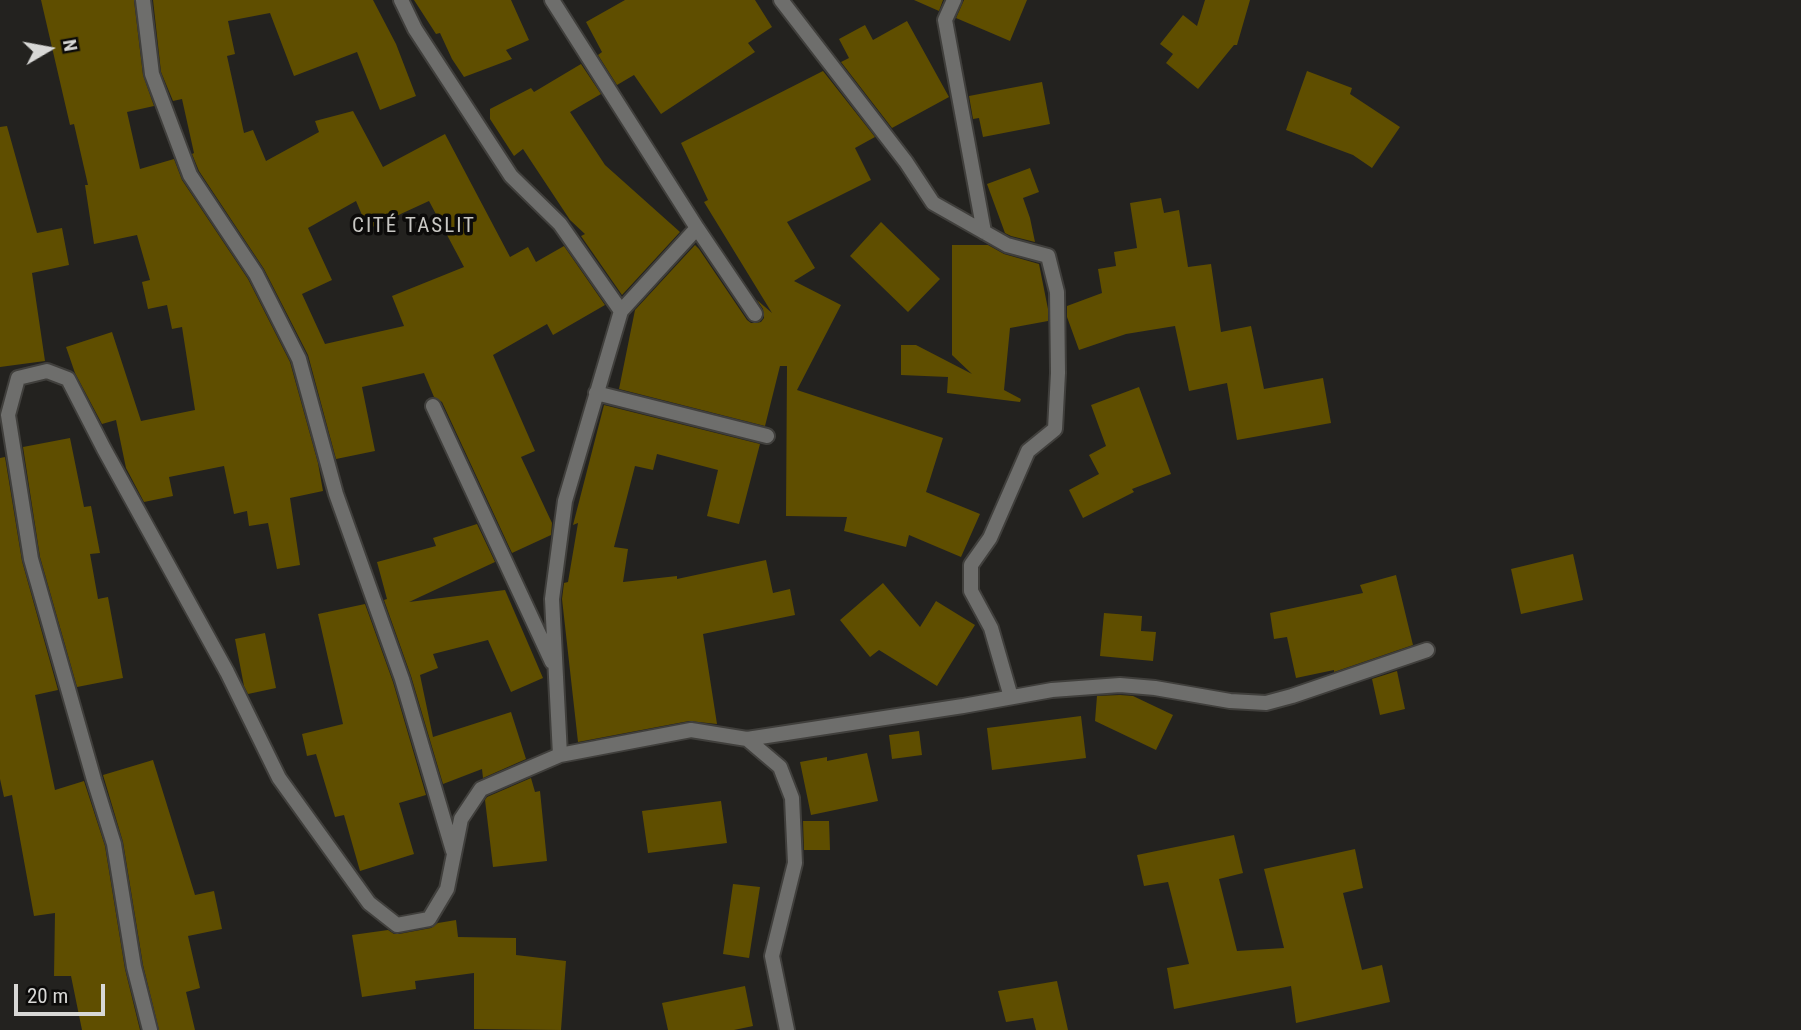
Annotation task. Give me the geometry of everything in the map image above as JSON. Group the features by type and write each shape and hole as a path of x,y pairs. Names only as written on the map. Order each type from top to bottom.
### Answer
{"street":[{"path":"143,0 152,74 190,175 256,274 299,359 336,494 402,679 454,855"},
{"path":"401,0 415,29 511,176 560,224 621,311"},
{"path":"552,0 755,314"},
{"path":"781,0 906,162 933,203 1007,245 1048,256 1057,292 1058,373 1055,429 1028,452 990,538 971,565 971,592 991,628 1011,697"},
{"path":"954,0 945,20 984,232"},
{"path":"560,755 552,599 565,501 621,311 697,228"},
{"path":"150,1030 134,967 114,844 31,559 4,409 18,378 47,371 68,379 227,672 279,778 369,903 397,925 429,919 447,889 461,820 481,789 560,755 691,730 747,739 1052,690 1120,685 1230,701 1266,703 1427,650"},
{"path":"596,393 767,436"},
{"path":"433,406 556,670"},
{"path":"747,739 780,767 792,798 795,863 772,956 787,1030"}],"building":[{"path":"41,0 134,0 143,75 154,106 127,112 140,169 174,159 182,180 248,279 290,362 323,491 290,498 300,565 277,569 268,523 249,526 247,511 234,514 224,466 169,477 173,496 144,502 126,468 116,420 102,424 75,373 66,347 112,332 141,421 195,410 182,327 172,329 167,305 148,309 142,282 150,280 137,235 94,244 85,185 88,185 74,124 70,125"},
{"path":"153,0 373,0 396,44 416,96 380,110 357,52 294,76 270,13 228,21 235,54 227,56 244,133 253,130 266,161 319,132 315,121 353,111 383,167 445,134 510,257 528,247 536,262 564,246 605,305 553,335 547,324 493,355 535,451 521,457 552,523 551,535 512,553 442,402 434,397 424,373 362,387 375,451 336,459 308,355 264,269 199,171 192,154 194,153 182,99 173,101 161,72","holes":["356,201 368,229 429,201 464,267 392,296 404,326 325,344 302,294 332,280 308,228"]},
{"path":"414,0 511,0 529,40 506,50 512,59 464,77 440,33 436,34"},
{"path":"625,0 755,0 772,27 748,43 755,52 661,114 634,75 617,85 598,55 602,52 586,22"},
{"path":"914,0 943,0 939,11"},
{"path":"964,0 1027,0 1010,41 956,18"},
{"path":"1205,0 1250,0 1237,45 1234,45 1198,89 1166,63 1173,54 1160,44 1183,15 1197,26"},
{"path":"907,21 949,97 892,128 841,62 849,58 839,39 865,25 873,40"},
{"path":"581,64 601,94 570,112 605,165 680,232 622,295 581,236 585,234 570,220 523,149 514,156 490,119 490,109 531,88 534,92"},
{"path":"823,71 875,137 855,148 871,180 787,222 815,268 794,281 841,305 797,390 943,438 926,492 980,514 961,557 909,535 906,547 844,531 847,517 786,516 787,366 780,366 765,426 619,389 635,310 695,245 747,320 756,323 764,318 763,309 757,300 772,313 704,202 708,200 681,143"},
{"path":"1307,71 1352,88 1350,94 1400,127 1372,168 1353,155 1286,130"},
{"path":"1042,82 1050,124 983,137 979,118 973,119 969,96"},
{"path":"7,126 37,233 62,228 69,265 32,273 45,361 0,367 0,127"},
{"path":"1030,168 1039,192 1023,198 1035,242 1005,233 987,184"},
{"path":"1161,198 1164,213 1179,210 1188,267 1211,264 1221,332 1251,326 1264,389 1323,378 1331,423 1237,440 1227,383 1189,391 1175,326 1126,334 1079,350 1067,317 1067,306 1102,293 1098,269 1116,266 1114,252 1137,248 1130,203"},
{"path":"881,222 940,279 908,312 850,256"},
{"path":"952,245 988,245 1004,254 1039,264 1048,321 1010,328 1004,390 1021,399 1020,402 947,393 948,377 901,375 901,345 916,345 972,374 952,355"},
{"path":"1139,387 1171,474 1132,489 1134,492 1083,518 1069,490 1099,474 1089,455 1106,446 1091,405"},
{"path":"604,405 760,444 739,524 707,516 718,470 657,454 653,470 635,466 614,547 628,549 623,582 677,576 677,579 766,560 773,593 790,589 795,615 703,634 717,724 689,721 578,742 562,599 564,583 568,582 578,523 573,525"},
{"path":"70,438 84,507 91,506 100,553 90,554 98,599 108,597 123,678 77,687 40,557 23,447"},
{"path":"5,457 22,561 58,690 35,695 55,790 84,781 105,846 125,969 140,1030 82,1030 71,976 54,976 55,913 34,916 12,795 4,797 0,779 0,458"},
{"path":"477,524 495,562 409,602 505,590 543,678 511,692 488,640 433,654 438,668 420,675 433,737 511,712 526,759 483,778 482,769 443,784 411,676 384,600 387,599 377,562 436,546 433,538"},
{"path":"1573,554 1583,600 1521,614 1511,569"},
{"path":"1396,575 1413,645 1334,672 1296,678 1287,637 1274,639 1270,613 1363,593 1360,585"},
{"path":"883,583 920,627 936,601 975,625 937,686 879,650 870,657 840,620"},
{"path":"365,604 393,682 426,795 399,803 414,854 360,871 344,815 335,817 316,754 307,756 302,734 343,724 318,614"},
{"path":"1104,613 1142,616 1141,631 1156,632 1153,661 1100,656"},
{"path":"265,633 276,688 248,694 235,639"},
{"path":"1397,671 1405,709 1380,715 1372,679"},
{"path":"1097,696 1133,696 1173,715 1156,750 1095,721"},
{"path":"1081,716 1086,758 992,770 987,728"},
{"path":"919,731 922,755 892,759 889,735"},
{"path":"867,753 878,801 811,815 800,762 827,757 827,761"},
{"path":"153,760 195,895 214,891 222,929 188,936 200,988 186,992 195,1030 159,1030 143,965 123,842 103,775"},
{"path":"531,778 535,792 540,791 547,861 493,867 485,800"},
{"path":"721,801 727,843 648,853 642,811"},
{"path":"803,821 829,821 830,850 804,850"},
{"path":"1234,835 1243,873 1219,879 1237,951 1284,948 1264,869 1355,849 1363,888 1343,893 1362,970 1382,965 1390,1002 1296,1023 1291,986 1174,1009 1167,968 1189,964 1168,882 1144,886 1137,855"},
{"path":"733,884 760,887 749,958 723,954"},
{"path":"456,920 458,937 516,938 516,955 566,961 561,1030 474,1029 474,973 415,981 416,989 362,997 352,935 388,930 399,934"},
{"path":"1057,981 1068,1030 1036,1030 1033,1018 1006,1022 998,991"},
{"path":"745,986 753,1026 734,1030 668,1030 662,1003"}],"district":[{"name":"CITÉ TASLIT","path":"414,227"}]}
